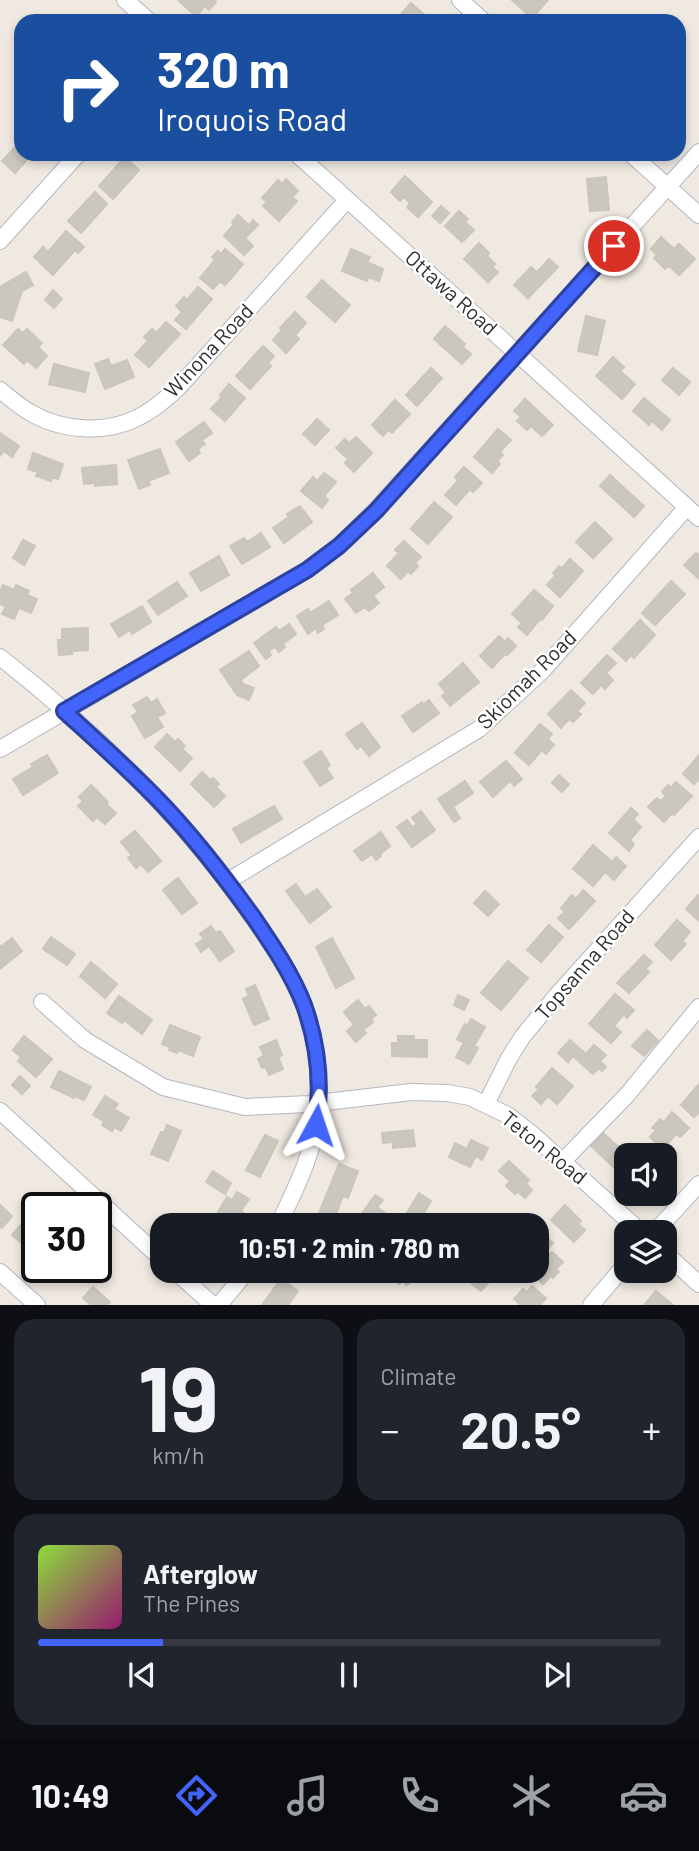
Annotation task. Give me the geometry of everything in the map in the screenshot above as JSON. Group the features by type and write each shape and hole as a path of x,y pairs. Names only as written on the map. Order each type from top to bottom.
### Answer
{"street":[{"path":"125,0 141,14"},
{"path":"460,0 475,14"},
{"path":"0,748 307,570 339,546 376,511 699,152"},
{"path":"0,241 72,161"},
{"name":"Ottawa Road","path":"305,161 693,512"},
{"path":"639,161 699,215"},
{"name":"Winona Road","path":"0,390 30,413 67,426 89,429 136,419 177,389 347,200"},
{"name":"Skiomah Road","path":"228,881 479,729 543,670 693,512"},
{"path":"0,657 64,711 164,806 228,881 291,975 314,1040 319,1102 309,1156 284,1213"},
{"name":"Topsanna Road","path":"486,1104 523,1036 699,837"},
{"name":"Teton Road","path":"42,1002 85,1040 163,1087 245,1107 420,1092 470,1097 509,1116 628,1220"},
{"path":"563,1161 627,1095 699,1007"},
{"path":"0,1111 150,1248"},
{"path":"666,1220 699,1184"},
{"path":"677,1264 699,1284"},
{"path":"0,1272 37,1305"},
{"path":"591,1305 614,1278"},
{"path":"188,1283 213,1305"},
{"path":"219,1305 237,1283"}],"building":[{"path":"178,0 216,2 209,10 205,6 198,14 194,14"},
{"path":"512,0 548,0 536,14 528,14"},
{"path":"411,3 423,14 401,14"},
{"path":"14,148 14,161 26,161 15,173 2,161"},
{"path":"121,161 129,161 139,170 113,199 99,186"},
{"path":"405,176 432,202 418,217 407,207 410,203 404,197 400,201 391,192"},
{"path":"606,177 609,210 590,211 587,179"},
{"path":"286,179 298,191 292,197 297,201 279,221 263,206 267,202 262,198 278,180 282,184"},
{"path":"95,192 107,204 81,233 68,221"},
{"path":"441,206 449,213 440,223 432,216"},
{"path":"459,211 468,219 465,222 474,230 462,242 445,226"},
{"path":"238,215 249,225 253,220 258,225 245,238 253,246 244,255 224,236"},
{"path":"66,231 84,247 78,253 75,250 53,275 34,257 43,247 48,252"},
{"path":"661,237 674,249 679,244 695,259 679,275 669,266 665,269 654,258 657,255 651,249"},
{"path":"479,243 489,253 487,256 495,264 492,267 498,272 488,282 464,259"},
{"path":"225,249 243,264 225,285 220,281 213,289 200,278 215,260 212,257 218,251 221,254"},
{"path":"351,249 370,257 367,262 383,269 379,281 368,277 367,281 342,271"},
{"path":"549,259 558,267 528,298 514,285 531,267 537,272"},
{"path":"26,272 33,285 22,291 12,321 0,317 0,287"},
{"path":"322,280 350,305 335,322 307,297"},
{"path":"198,287 212,299 186,329 175,320 182,312 176,306 184,297 187,300"},
{"path":"53,290 62,299 54,308 45,300"},
{"path":"295,312 306,323 295,335 299,339 286,353 273,340"},
{"path":"586,316 605,321 597,355 578,351"},
{"path":"166,322 180,334 149,367 135,355 148,341 144,337 152,329 156,333"},
{"path":"445,326 465,344 463,347 471,354 462,364 434,339"},
{"path":"18,329 23,333 27,329 42,343 38,347 47,356 36,368 27,360 24,364 3,345"},
{"path":"263,346 274,356 268,363 271,366 250,389 236,376"},
{"path":"613,357 624,367 620,371 635,384 622,399 596,376"},
{"path":"108,359 111,366 127,360 134,377 105,389 95,364"},
{"path":"54,364 89,373 85,392 49,384"},
{"path":"431,368 442,378 417,406 406,395"},
{"path":"673,368 690,382 679,395 662,380"},
{"path":"229,384 245,398 225,421 211,409"},
{"path":"644,398 670,420 662,430 652,421 649,425 633,411"},
{"path":"525,399 553,425 542,436 531,426 527,430 517,421 521,417 514,411"},
{"path":"395,400 410,414 392,433 388,430 383,436 372,425"},
{"path":"317,419 329,430 315,445 303,434"},
{"path":"204,422 212,433 202,440 205,444 198,449 200,453 189,461 176,442"},
{"path":"498,429 511,440 500,452 503,455 497,461 500,464 492,473 474,457"},
{"path":"0,433 19,446 12,457 4,451 0,456"},
{"path":"356,437 372,453 354,472 345,463 348,459 336,448 345,439 349,443"},
{"path":"160,449 169,473 148,481 150,485 139,489 128,460"},
{"path":"33,453 63,464 58,479 52,477 51,481 36,476 38,472 28,469"},
{"path":"116,465 117,484 84,484 82,468"},
{"path":"464,467 482,483 473,492 470,489 456,505 445,495 458,481 455,477"},
{"path":"324,473 336,482 324,496 328,500 322,508 301,491 313,477 317,481"},
{"path":"610,475 644,506 634,517 600,486"},
{"path":"434,502 452,517 428,544 411,529"},
{"path":"300,506 312,522 284,543 273,528"},
{"path":"595,522 612,539 593,558 576,542"},
{"path":"261,533 270,547 242,564 230,546 244,538 247,542"},
{"path":"23,540 35,546 24,565 13,558"},
{"path":"404,541 421,557 415,563 418,566 411,574 408,571 401,579 387,566 399,553 395,550"},
{"path":"696,553 699,555 699,579 684,565"},
{"path":"219,556 229,575 201,591 190,573"},
{"path":"570,559 583,571 560,597 547,585 556,575 553,573 559,566 562,568"},
{"path":"373,573 384,587 373,596 379,603 369,611 365,607 356,613 345,599 353,593 351,590"},
{"path":"671,581 685,594 655,625 642,613"},
{"path":"177,582 187,596 158,615 148,601"},
{"path":"3,585 14,590 16,585 29,591 27,595 37,599 31,613 19,608 14,619 2,614 6,607 0,604"},
{"path":"534,590 553,606 527,635 518,627 522,623 512,614"},
{"path":"329,601 338,615 322,625 324,629 318,633 316,628 308,634 297,616 308,609 310,613"},
{"path":"142,606 151,622 132,634 130,630 119,637 111,624"},
{"path":"640,620 655,635 634,658 631,655 626,661 613,649"},
{"path":"289,624 296,634 283,644 285,647 279,652 275,647 269,651 271,655 266,659 254,643 276,627 279,631"},
{"path":"88,628 88,650 59,655 58,640 62,640 62,629"},
{"path":"499,636 505,642 508,638 516,646 492,668 480,656"},
{"path":"249,651 259,666 241,680 243,684 254,688 249,700 237,695 220,670"},
{"path":"607,655 616,663 606,673 613,680 605,689 601,685 593,694 581,683"},
{"path":"463,663 479,682 450,706 442,696 446,693 439,684"},
{"path":"571,690 585,703 577,711 581,714 573,722 569,719 561,728 548,714"},
{"path":"147,697 151,703 157,699 165,713 157,717 163,727 145,738 132,716 138,712 133,705"},
{"path":"429,700 439,713 413,732 402,716"},
{"path":"362,723 380,747 369,756 361,746 357,749 346,734"},
{"path":"540,724 552,734 548,739 554,745 546,754 542,750 529,765 515,753"},
{"path":"167,734 175,742 178,739 185,746 182,749 192,758 180,771 155,747"},
{"path":"321,751 330,765 326,768 333,778 320,786 304,762"},
{"path":"47,755 58,773 23,795 13,779"},
{"path":"699,755 699,779 694,784 683,774"},
{"path":"506,761 522,779 514,786 510,781 493,797 480,782"},
{"path":"202,772 219,784 216,787 225,796 214,807 191,784"},
{"path":"559,775 569,784 562,792 552,783"},
{"path":"465,781 473,793 453,807 460,818 454,822 438,799"},
{"path":"676,782 692,796 664,822 648,807 657,798 661,801 666,796 662,792 668,785 671,788"},
{"path":"91,785 116,813 105,824 97,817 93,821 78,806 83,801 79,797"},
{"path":"274,806 282,819 241,843 233,829"},
{"path":"631,808 638,814 633,819 641,827 630,840 634,844 629,851 609,833"},
{"path":"421,811 435,830 412,847 397,827 407,820 412,827 417,824 412,818"},
{"path":"135,831 161,861 148,872 141,864 136,868 128,858 132,855 121,842"},
{"path":"381,832 390,846 376,860 372,854 362,861 354,851"},
{"path":"593,845 612,862 616,857 626,866 614,880 605,872 593,886 573,869"},
{"path":"178,878 197,903 182,914 163,890"},
{"path":"296,884 305,897 317,889 331,907 310,923 286,891"},
{"path":"583,890 595,901 569,929 558,918 565,912 561,908 572,895 576,899"},
{"path":"485,891 499,904 488,916 474,903"},
{"path":"699,896 699,921 686,909"},
{"path":"677,920 690,932 682,941 686,944 671,960 655,945"},
{"path":"549,925 563,937 541,962 527,950"},
{"path":"211,926 216,933 220,931 234,951 220,961 209,946 201,952 196,944 204,939 200,934"},
{"path":"51,937 75,954 67,965 43,949"},
{"path":"12,938 22,951 0,969 0,945 1,947"},
{"path":"332,938 354,978 336,988 316,947"},
{"path":"644,955 652,962 645,969 649,972 629,993 617,983"},
{"path":"508,961 528,978 501,1010 481,993"},
{"path":"91,962 117,984 105,998 80,976"},
{"path":"255,985 269,1019 254,1025 243,999 249,996 246,989"},
{"path":"615,994 634,1010 627,1018 624,1014 614,1026 621,1032 611,1043 589,1024"},
{"path":"458,995 469,1000 464,1010 454,1005"},
{"path":"119,996 152,1020 142,1034 124,1020 122,1023 107,1013"},
{"path":"358,1000 365,1009 369,1006 376,1015 371,1019 373,1022 363,1030 366,1033 356,1042 347,1031 354,1025 344,1012"},
{"path":"471,1019 485,1027 474,1046 478,1048 469,1064 456,1057 464,1043 457,1039"},
{"path":"170,1025 200,1037 193,1056 178,1050 177,1053 169,1050 170,1047 162,1044"},
{"path":"647,1030 658,1041 644,1056 632,1046"},
{"path":"24,1036 52,1059 36,1077 18,1061 21,1057 13,1050"},
{"path":"398,1036 414,1036 414,1040 427,1040 427,1057 392,1056 392,1043 398,1043"},
{"path":"276,1040 282,1055 278,1057 283,1069 269,1075 258,1059 264,1056 260,1047"},
{"path":"570,1040 586,1054 594,1045 606,1055 600,1061 606,1067 602,1071 599,1068 593,1074 573,1056 568,1062 558,1053"},
{"path":"552,1068 573,1086 557,1104 548,1096 541,1104 532,1096"},
{"path":"59,1071 91,1087 84,1100 51,1087"},
{"path":"20,1076 30,1086 22,1094 12,1085"},
{"path":"699,1084 699,1112 694,1117 681,1105"},
{"path":"105,1096 118,1104 114,1109 129,1118 121,1131 114,1127 112,1131 102,1125 104,1121 93,1115"},
{"path":"672,1112 689,1128 680,1137 676,1134 668,1143 656,1143 650,1137 656,1130 652,1128 660,1119 664,1122"},
{"path":"167,1125 181,1131 168,1161 151,1154"},
{"path":"413,1130 415,1146 393,1148 393,1142 383,1143 382,1133"},
{"path":"603,1133 614,1143 614,1167 591,1146"},
{"path":"265,1135 278,1141 260,1177 246,1170"},
{"path":"471,1140 488,1148 482,1160 476,1156 470,1167 449,1157 455,1143 467,1149"},
{"path":"509,1161 529,1180 526,1184 532,1190 525,1198 506,1186 510,1181 499,1171"},
{"path":"339,1164 358,1171 348,1198 343,1196 336,1213 319,1213"},
{"path":"213,1171 231,1183 225,1194 206,1182"},
{"path":"237,1192 249,1199 241,1211 244,1213 218,1213 227,1197 232,1200"},
{"path":"419,1193 431,1201 424,1213 407,1213"},
{"path":"375,1195 383,1200 377,1207 385,1213 362,1213"},
{"path":"0,1205 12,1216 2,1228 0,1227"},
{"path":"565,1205 581,1221 578,1224 585,1230 574,1242 551,1220"},
{"path":"21,1225 21,1243 12,1235"},
{"path":"552,1252 563,1262 556,1269 559,1272 553,1278 549,1278 549,1255"},
{"path":"278,1283 287,1283 298,1291 288,1305 262,1305"},
{"path":"473,1283 488,1283 481,1291"},
{"path":"532,1286 546,1298 540,1305 521,1305 514,1299 523,1289 527,1292"},
{"path":"93,1287 110,1302 107,1305 91,1305 83,1298"},
{"path":"656,1291 673,1305 644,1305"}],"route":[{"path":"316,1125 319,1102 314,1040 291,975 228,881 196,842 164,806 64,711 307,570 339,546 376,511 614,246"}]}
